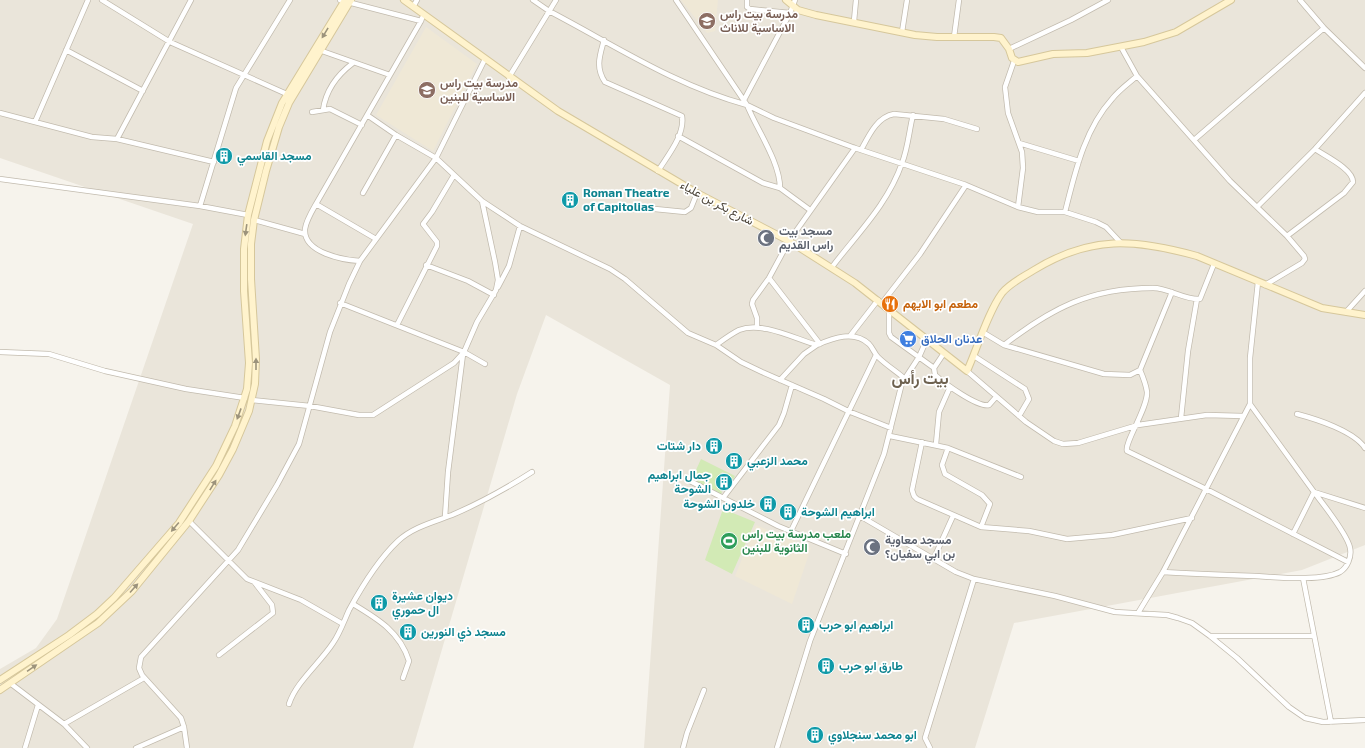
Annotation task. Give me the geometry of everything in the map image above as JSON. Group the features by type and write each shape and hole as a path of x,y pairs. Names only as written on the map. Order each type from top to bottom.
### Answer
{"street":[{"path":"35,122 88,0"},
{"path":"102,0 170,42 290,96"},
{"path":"117,139 170,42 191,0"},
{"path":"200,206 236,88 290,0"},
{"name":"شارع بكر بن علياء","path":"404,0 485,60 558,111 658,171 789,241 832,267 880,302 967,371"},
{"path":"413,7 417,0"},
{"path":"533,0 549,11 642,62 696,89 748,106 774,118 855,148 966,185 1018,207 1038,212 1065,212 1096,222 1106,227 1121,243"},
{"path":"509,77 556,0"},
{"path":"676,0 748,106 774,164 780,180 780,188"},
{"path":"747,0 747,7 750,9 790,13"},
{"path":"786,0 816,15 854,21 902,32 937,37 1001,38 1014,61 1005,87 1008,113 1019,143 1023,168 1018,207"},
{"path":"854,21 856,0"},
{"path":"902,32 907,0"},
{"path":"954,38 959,0"},
{"path":"1008,48 1071,20 1108,0"},
{"path":"1014,61 1053,54 1078,54 1121,47 1176,32 1231,0"},
{"path":"1300,0 1324,28 1365,68"},
{"path":"346,1 421,21"},
{"path":"0,690 90,629 105,617 140,581 189,521 219,475 233,449 246,419 252,400 256,373 251,267 254,220 266,170 290,96 322,51 346,1"},
{"path":"0,680 79,628 97,614 125,586 179,523 216,466 235,426 245,398 249,363 243,267 248,215 270,132 346,1"},
{"path":"744,100 794,3"},
{"path":"305,234 306,223 316,204 425,15"},
{"path":"1194,140 1324,28"},
{"path":"604,40 598,64 600,75 605,82 620,90 677,112 682,116 683,122 678,136 658,171"},
{"path":"1121,47 1137,76 1230,181 1287,236 1303,254 1305,259 1265,285"},
{"path":"66,50 143,91"},
{"path":"322,51 390,75"},
{"path":"187,748 184,727 179,715 144,678 139,668 144,653 228,561 247,537 293,456 302,433 325,350 340,303 360,261 436,158 485,60"},
{"path":"323,110 324,101 334,80 340,72 353,63"},
{"path":"1065,212 1079,161 1095,122 1113,97 1137,76"},
{"path":"1257,207 1314,149 1365,93"},
{"path":"312,112 330,110 362,125"},
{"path":"0,114 92,137 117,139 214,162"},
{"path":"367,115 396,135 436,158 482,201 520,226 610,270 625,279 678,326 696,338 716,345 741,362 848,411 891,428"},
{"path":"861,150 869,135 887,115 913,115 944,119 977,129"},
{"path":"832,267 859,232 876,214 902,163 913,115"},
{"path":"363,193 396,135"},
{"path":"678,136 763,183 780,188 810,210"},
{"path":"1019,143 1079,161"},
{"path":"756,328 757,318 752,301 769,278 789,241 855,148"},
{"path":"1287,236 1344,193 1353,182 1353,178 1348,171 1314,149"},
{"path":"397,325 437,246 434,238 423,224 454,175"},
{"path":"0,179 200,206 248,215"},
{"path":"850,336 920,254 966,185"},
{"path":"655,209 685,212 691,208 698,193"},
{"path":"482,201 498,280 495,293"},
{"path":"316,204 376,239"},
{"path":"254,220 305,234 312,244 325,254 339,259 360,261"},
{"path":"445,517 448,472 464,352 477,322 495,293 509,266 520,226"},
{"path":"1244,416 1212,414 1181,418 1138,425 1078,443 1063,444 1054,441 1019,416 967,371 1002,294 1015,281 1041,266 1076,250 1098,244 1121,243 1178,251 1322,308 1365,315"},
{"path":"1004,345 1056,310 1091,295 1153,288 1197,299 1202,297 1214,264"},
{"path":"426,266 468,281 495,293"},
{"path":"769,278 818,344"},
{"path":"1138,613 1163,572 1192,518 1250,404 1250,358 1258,282"},
{"path":"1346,312 1365,291"},
{"path":"984,333 1004,345 1104,374 1130,375 1140,370 1172,292"},
{"path":"1181,418 1188,351 1197,299"},
{"path":"340,303 464,352 485,364"},
{"path":"889,309 890,335 934,368"},
{"path":"716,345 740,330 756,328 779,331 794,339 818,344"},
{"path":"780,380 804,354 818,344 829,339 850,336 866,342 876,355 904,378"},
{"path":"777,748 810,642 846,554 890,436 904,378 919,357 927,339"},
{"path":"0,352 49,354 112,373 197,392 245,398"},
{"path":"252,400 310,406 359,415 377,414 454,363 464,352"},
{"path":"944,353 934,368 935,375 950,387 986,406 989,405 996,397"},
{"path":"791,531 876,355"},
{"path":"974,356 1024,389 1028,400 1019,416"},
{"path":"1140,370 1145,381 1147,393 1138,425 1126,446 1127,451 1206,489 1348,562"},
{"path":"723,498 779,425 792,385"},
{"path":"936,444 939,412 950,387"},
{"path":"1163,572 1303,578 1332,575 1340,572 1348,562 1350,548 1348,542 1314,492 1250,404"},
{"path":"1297,414 1314,419 1357,438 1365,448"},
{"path":"890,436 936,444 1021,478"},
{"path":"922,442 912,490 914,496 917,500 981,527 1029,531 1071,539 1112,535 1192,518"},
{"path":"948,448 942,465 945,474 952,480 982,495 990,504 981,527"},
{"path":"289,704 298,686 328,651 353,604 384,556 399,540 414,529 445,517 506,488 532,472"},
{"path":"690,481 791,531 846,554"},
{"path":"1314,492 1365,508"},
{"path":"1293,534 1314,492"},
{"path":"860,516 956,572 974,579 1055,596 1115,612 1166,615 1178,618 1196,626 1210,636 1298,714 1315,721 1331,722 1365,720"},
{"path":"934,558 953,516"},
{"path":"189,521 247,579 301,600 343,624"},
{"path":"1303,578 1331,722"},
{"path":"922,748 974,579"},
{"path":"219,655 274,613 272,605 255,583"},
{"path":"353,604 387,625 401,642 410,661 403,678"},
{"path":"1210,636 1314,636"},
{"path":"64,724 144,678"},
{"path":"10,683 64,724 87,748"},
{"path":"683,748 704,690"},
{"path":"25,748 38,705"},
{"path":"136,748 184,727"},
{"path":"925,738 930,748"}],"shaded area":[{"path":"0,0 1365,0 1365,545 1302,570 1014,623 975,748 644,748 670,385 546,315 517,394 413,748 0,748 0,669 36,648 57,619 193,224 0,158"},
{"name":"مدرسة بيت راس الاساسية للاناث","path":"681,0 718,0 715,31 707,33"},
{"name":"مدرسة بيت راس الاساسية للبنين","path":"426,27 477,64 433,151 376,115"},
{"path":"756,525 811,548 792,604 735,576"}],"green space":[{"path":"701,459 735,476 732,482 731,476 722,472 716,486 722,492 721,495 691,481"},
{"name":"ملعب مدرسة بيت راس الثانوية للبنين","path":"723,509 755,522 732,574 705,560"}],"place":[{"name":"مدرسة بيت راس الاساسية للاناث","path":"707,21"},
{"name":"مدرسة بيت راس الاساسية للبنين","path":"427,90"},
{"name":"مسجد القاسمي","path":"224,156"},
{"name":"Roman Theatre of Capitolias","path":"570,200"},
{"name":"مسجد بيت راس القديم","path":"766,238"},
{"name":"مطعم ابو الايهم","path":"890,304"},
{"name":"عدنان الحلاق","path":"908,339"},
{"name":"دار شتات","path":"714,446"},
{"name":"محمد الزعبي","path":"734,461"},
{"name":"جمال ابراهيم الشوحة","path":"724,482"},
{"name":"خلدون الشوحة","path":"768,504"},
{"name":"ابراهيم الشوحة","path":"788,512"},
{"name":"ملعب مدرسة بيت راس الثانوية للبنين","path":"729,541"},
{"name":"مسجد معاوية بن ابي سفيان؟","path":"872,547"},
{"name":"ديوان عشيرة ال حموري","path":"379,603"},
{"name":"ابراهيم ابو حرب","path":"806,625"},
{"name":"مسجد ذي النورين","path":"408,632"},
{"name":"طارق ابو حرب","path":"826,666"},
{"name":"ابو محمد سنجلاوي","path":"815,735"}],"district":[{"name":"بيت رأس","path":"920,378"}]}
